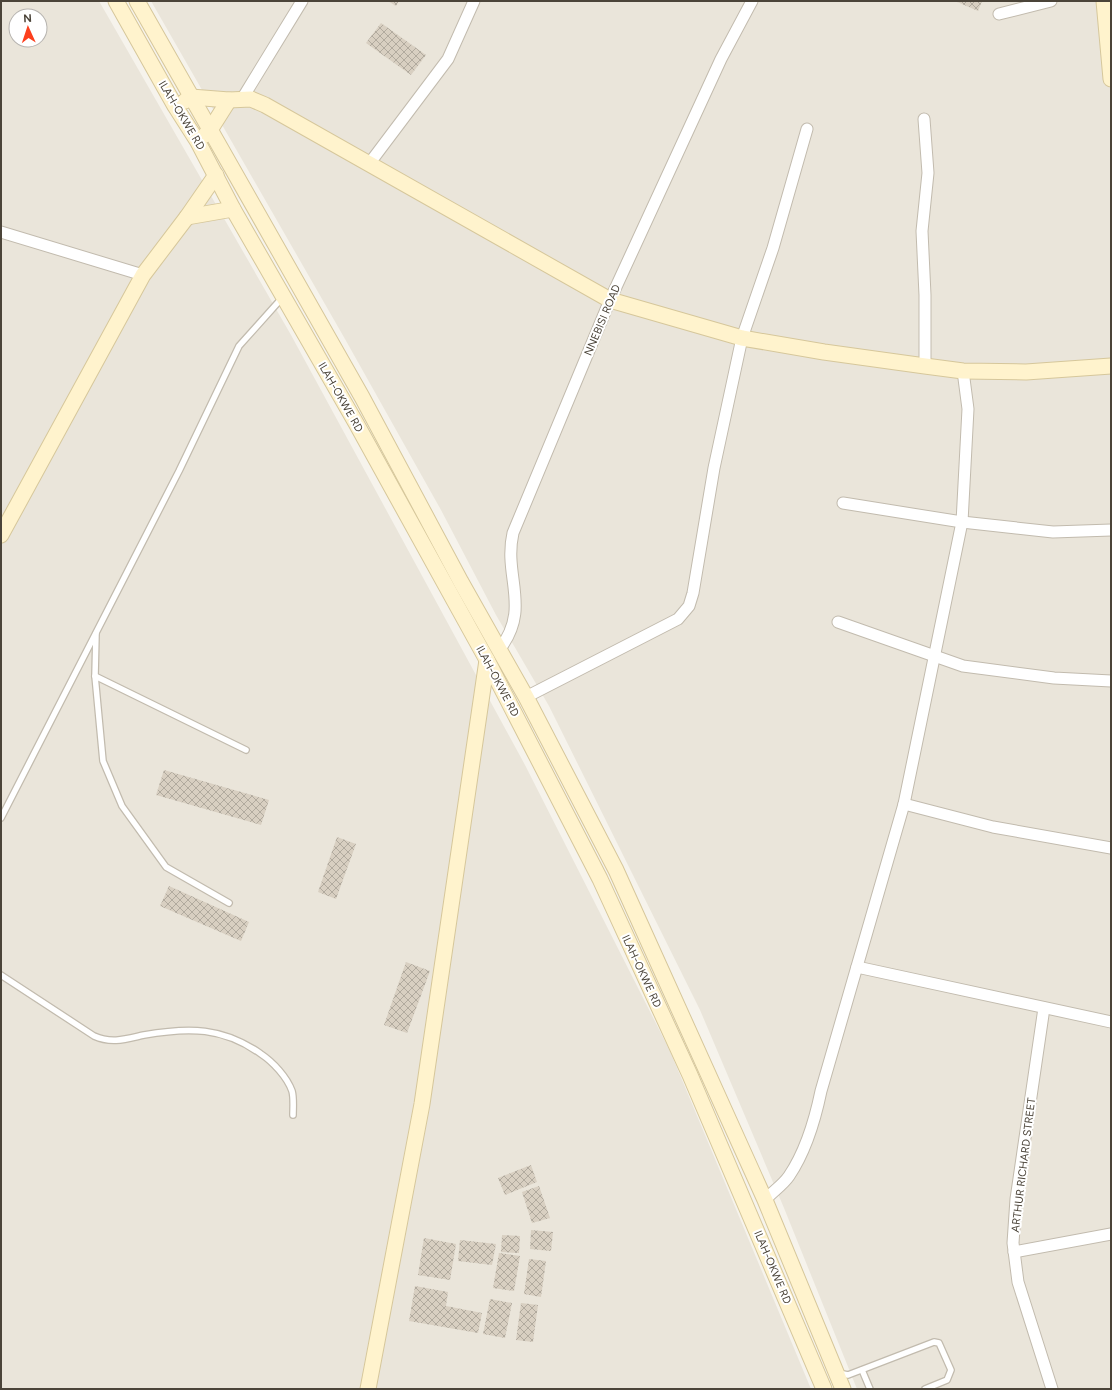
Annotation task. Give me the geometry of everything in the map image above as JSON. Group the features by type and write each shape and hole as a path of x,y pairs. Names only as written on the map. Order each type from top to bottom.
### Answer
{"main road":[{"name":"ILAH-OKWE RD","path":"116,1 175,106 198,142 282,298 356,423 487,660 600,879 690,1075 824,1389"},
{"path":"136,1 362,397 526,697 616,870 765,1200 842,1389"},
{"path":"1104,1 1111,79"},
{"path":"175,106 191,97 251,99 265,105 610,300 742,338 963,371 1026,372 1111,366"},
{"path":"198,142 236,99"},
{"path":"1,535 143,275 187,217 216,175"},
{"path":"187,217 233,209"},
{"path":"368,1389 422,1104 487,660"}],"street":[{"path":"236,99 302,1"},
{"path":"369,164 448,59 474,1"},
{"name":"NNEBISI ROAD","path":"499,650 508,639 516,614 511,553 513,533 610,300 722,59 752,1"},
{"path":"999,14 1052,1"},
{"path":"924,119 928,172 922,231 925,302 925,366"},
{"path":"526,697 678,619 689,606 693,593 714,468 742,338 773,248 807,129"},
{"path":"1,232 143,275"},
{"path":"765,1200 789,1177 807,1140 815,1119 821,1092 904,804 936,657 962,522 968,409 963,371"},
{"path":"843,503 962,522 1053,532 1111,530"},
{"path":"838,622 963,666 1054,678 1111,681"},
{"path":"904,804 993,826 1111,848"},
{"path":"857,967 1111,1022"},
{"name":"ARTHUR RICHARD STREET","path":"1044,1008 1016,1199 1013,1243 1018,1282 1052,1389"},
{"path":"1014,1252 1111,1234"}],"lane":[{"path":"1,818 179,471 239,346 282,298"},
{"path":"96,632 95,676 104,761 122,806 166,867 229,903"},
{"path":"95,676 246,750"},
{"path":"1,975 94,1036 104,1040 117,1041 165,1032 198,1029 217,1032 245,1044 270,1060 290,1085 293,1093 293,1115"},
{"path":"836,1372 848,1375 934,1342 939,1343 951,1370 950,1376 947,1380 925,1389"},
{"path":"862,1370 870,1389"}],"shaded area":[{"path":"1,1 99,1 291,335 525,765 670,1051 811,1389 1,1389"},
{"path":"151,1 1111,1 1111,1389 857,1389 784,1208 700,1010 549,706 496,615 441,510 345,339"}],"building":[{"path":"388,1 399,1 396,6"},
{"path":"955,1 982,1 978,11"},
{"path":"381,23 426,55 411,75 366,43"},
{"path":"164,770 269,800 261,825 156,795"},
{"path":"337,837 356,844 336,899 318,892"},
{"path":"169,886 249,922 241,941 160,906"},
{"path":"406,962 430,971 407,1033 384,1025"},
{"path":"531,1165 537,1182 505,1195 498,1178"},
{"path":"539,1186 550,1218 532,1223 522,1192"},
{"path":"531,1230 553,1232 551,1251 530,1249"},
{"path":"502,1235 520,1236 519,1253 501,1252"},
{"path":"424,1238 456,1244 450,1280 418,1275"},
{"path":"460,1240 496,1244 492,1265 458,1261"},
{"path":"499,1253 520,1256 514,1291 493,1288"},
{"path":"529,1259 546,1261 541,1297 524,1294"},
{"path":"415,1286 448,1292 446,1306 482,1313 478,1333 409,1321"},
{"path":"490,1299 512,1303 505,1338 483,1334"},
{"path":"521,1303 538,1305 533,1342 516,1340"}]}
